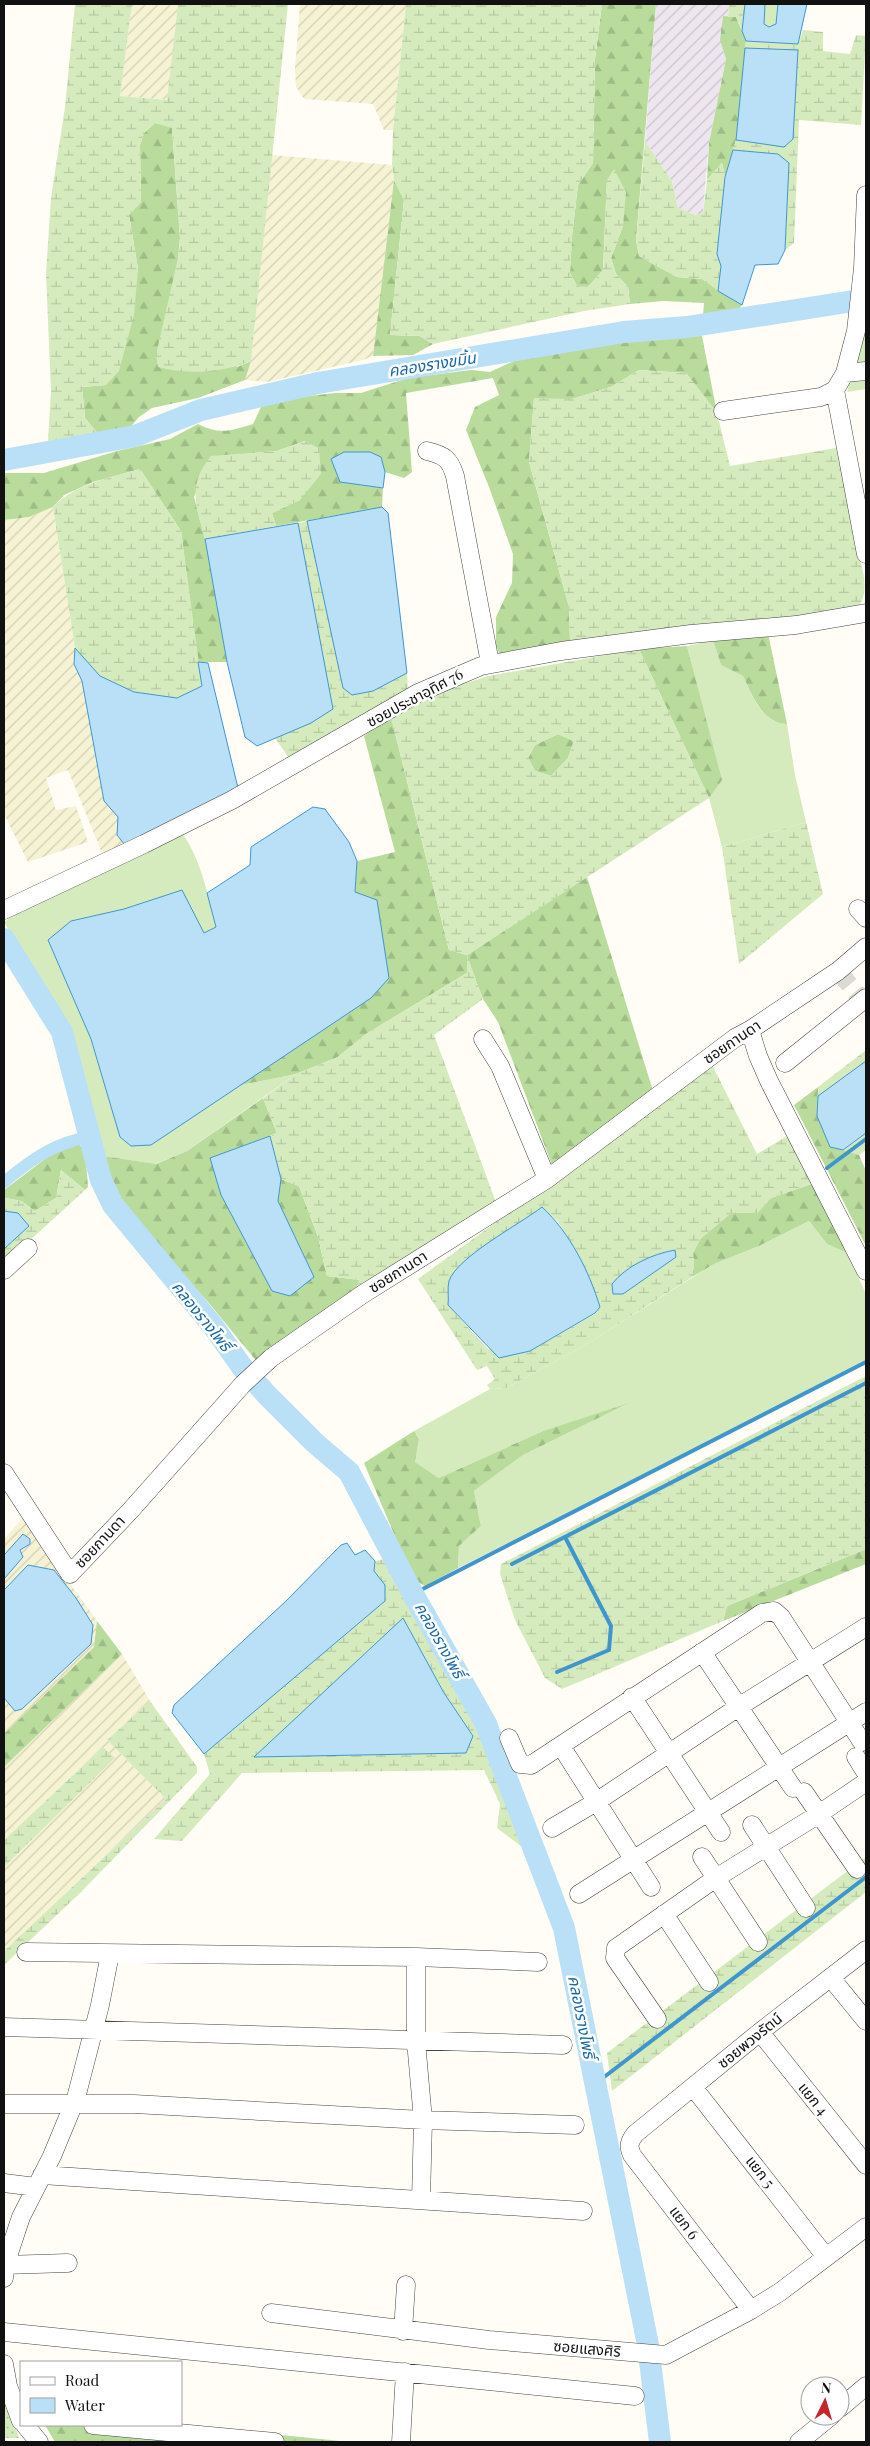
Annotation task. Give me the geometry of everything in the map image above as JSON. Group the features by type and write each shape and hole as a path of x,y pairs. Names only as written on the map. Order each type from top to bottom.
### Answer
{"street":[{"path":"723,411 821,397 835,390 844,373 856,331 866,195"},
{"path":"844,373 866,371"},
{"path":"835,390 866,554"},
{"path":"427,451 444,455 451,463 455,476 490,663"},
{"name":"ซอยประชาอุทิศ 76","path":"10,906 144,844 232,800 418,693 490,663 560,651 691,634 796,625 866,616"},
{"name":"ซอยกานดา","path":"4,1473 70,1574 130,1511 243,1384 271,1358 363,1294 547,1179 734,1038 750,1030 838,971 866,947"},
{"path":"785,1063 866,998"},
{"path":"750,1030 758,1056 769,1081 866,1271"},
{"path":"484,1039 500,1066 547,1179"},
{"path":"4,1270 28,1248"},
{"path":"509,1738 520,1764 524,1766 532,1765 632,1697 762,1613 774,1611 781,1618 850,1722 866,1773"},
{"path":"552,1828 596,1802 740,1706 866,1627"},
{"path":"702,1652 779,1766 820,1814 856,1869"},
{"path":"632,1697 721,1832"},
{"path":"579,1894 634,1861 779,1766 866,1712"},
{"path":"561,1746 651,1887"},
{"path":"657,2019 615,1958 616,1948 716,1878 820,1814 866,1782"},
{"path":"752,1825 806,1908"},
{"path":"702,1857 758,1942"},
{"path":"664,1914 709,1982"},
{"name":"ซอยพวงรัตน์","path":"635,2134 760,2032 866,1950"},
{"path":"26,1952 416,1957 538,1962"},
{"path":"68,2263 4,2269 21,2217 74,2104 94,2028 110,1954"},
{"path":"416,1957 416,2041 423,2120 421,2200"},
{"path":"831,1978 866,2022"},
{"path":"4,2026 563,2045"},
{"name":"แยก 4","path":"760,2032 866,2165"},
{"name":"แยก 5","path":"693,2087 826,2257"},
{"path":"4,2104 134,2104 423,2120 575,2125"},
{"name":"แยก 6","path":"635,2134 629,2148 632,2155 751,2310"},
{"path":"4,2183 39,2181 421,2200 583,2211"},
{"name":"ซอยแสงศิริ","path":"271,2313 403,2331 666,2355 751,2310 780,2292 866,2227"},
{"path":"403,2331 406,2285"},
{"path":"4,2332 635,2396"},
{"path":"4,2364 8,2386 20,2418"},
{"path":"401,2442 405,2372"},
{"path":"850,2400 866,2386"},
{"path":"25,2426 39,2442"},
{"path":"104,2426 275,2442"},
{"path":"799,2442 818,2426"}],"shaded area":[{"path":"132,4 178,4 168,100 120,96"},
{"path":"300,4 406,4 393,130 384,130 373,104 304,99 296,87 295,69"},
{"path":"656,4 729,4 728,17 723,16 721,42 726,59 709,143 703,213 696,215 678,208 672,181 645,141"},
{"path":"272,155 392,165 394,180 373,356 363,360 267,382 245,380 251,361"},
{"path":"53,507 75,648 74,664 82,681 104,801 118,817 117,835 125,845 102,853 68,770 46,778 56,810 76,806 88,842 28,862 4,814 4,520 29,517"},
{"path":"23,1518 97,1621 94,1647 4,1734 4,1539"},
{"path":"122,1654 150,1701 107,1740 166,1799 4,1951 4,1867 115,1758 102,1748 4,1840 4,1767"}],"green space":[{"path":"75,4 132,4 120,96 167,100 178,4 288,4 251,361 229,368 205,372 169,370 158,367 156,355 178,258 180,238 172,128 155,123 144,133 140,145 141,202 129,215 138,269 134,315 119,371 106,385 82,387 85,418 100,436 48,441 51,391 46,274 51,198 65,107"},
{"path":"406,4 602,4 595,59 593,163 578,185 570,273 577,286 588,287 603,270 607,180 614,169 626,192 623,226 611,258 616,274 628,287 630,304 584,311 433,344 420,336 390,335 404,200 394,180 392,165 393,130"},
{"path":"602,4 656,4 636,240 639,256 677,277 702,279 742,305 736,314 714,317 703,315 704,303 663,301 630,304 628,287 616,274 611,258 623,226 607,180 603,270 588,287 577,286 570,273 578,185 593,163 595,59"},
{"path":"729,4 745,4 742,31 736,17 728,17"},
{"path":"765,4 778,4 776,24 769,27 764,24"},
{"path":"723,16 736,17 746,41 736,140 725,177 722,163 707,180 709,143 726,59 720,40"},
{"path":"803,30 823,32 823,51 850,54 856,35 866,36 861,125 799,120 794,243 785,250 789,163 733,150 736,140 783,147 798,51 745,48 746,41 798,44"},
{"path":"155,123 172,127 180,238 178,258 237,367 251,361 245,380 198,398 152,408 139,417 128,430 100,436 85,418 82,387 106,385 138,269 129,215 141,202 140,145 144,133"},
{"path":"645,141 672,181 678,208 696,215 703,213 707,180 722,163 725,177 717,254 721,266 718,291 702,279 677,277 639,256 636,240"},
{"path":"394,180 404,200 390,335 420,336 433,344 413,355 373,356"},
{"path":"866,324 866,389 847,392"},
{"path":"702,336 717,413 686,373 639,370 611,387 572,399 534,399 529,462 569,607 570,641 558,645 500,655 496,646 496,617 512,583 513,554 466,430 475,407 499,395 493,378 406,393 412,472 404,478 385,472 381,457 340,482 383,488 382,507 276,526 272,513 300,500 305,441 277,451 211,457 194,497 205,539 227,662 198,662 181,531 140,469 93,482 64,495 53,507 29,517 4,520 4,473 44,473 117,451 170,439 198,424 213,430 225,431 253,424 264,401 335,393 361,393 408,378 471,370 490,372 514,361 648,338"},
{"path":"639,370 686,373 717,413 730,466 836,448 864,577 864,595 855,611 558,645 570,641 569,607 529,462 534,398 572,399 611,387"},
{"path":"305,441 319,448 321,474 300,500 272,513 276,526 205,539 197,506 196,486 203,467 211,456 277,451"},
{"path":"140,469 181,531 202,686 177,698 134,692 100,676 75,648 53,507 82,487"},
{"path":"307,521 343,688 373,691 407,673 408,694 289,758 275,738 311,723 298,523"},
{"path":"768,633 787,724 771,719 764,713 754,699 743,676 721,665 713,640"},
{"path":"713,640 721,665 743,676 754,700 764,714 771,719 787,724 795,775 806,822 722,847 709,798 721,780 687,646"},
{"path":"687,646 722,780 709,798 639,649"},
{"path":"639,649 709,798 467,955 449,950 391,717 433,694 488,676","holes":["558,734 574,741 568,758 551,776 535,771 528,758 535,745"]},
{"path":"391,717 449,950 467,955 587,877 653,1091 552,1165 498,1022 483,999 467,957 467,973 366,1034 338,1057 296,1074 236,1086 371,998 389,978 355,892 357,861 395,852 364,736"},
{"path":"558,734 574,741 568,758 551,776 535,771 528,758 535,745"},
{"path":"806,822 823,894 739,964 722,847"},
{"path":"182,833 189,843 199,866 216,927 204,933 124,909 71,921 91,1039 120,1137 151,1145 236,1086 296,1074 187,1151 155,1164 104,1156 68,1030 4,922 22,910"},
{"path":"467,955 483,999 434,1035 497,1205 353,1295 360,1280 327,1276 318,1237 299,1186 281,1179 270,1136 277,1133 263,1098 296,1074 338,1057 366,1034 467,973"},
{"path":"866,1050 866,1061 818,1096 818,1087"},
{"path":"712,1065 757,1154 789,1135 814,1183 771,1198 757,1213 731,1213 700,1239 694,1251 694,1276 585,1345 506,1388 490,1389 487,1385 495,1379 487,1366 477,1370 418,1279","holes":["542,1207 559,1223 600,1307 595,1314 530,1351 488,1349 448,1305 519,1224"]},
{"path":"818,1087 817,1116 830,1146 859,1155 866,1171 866,1246 794,1105"},
{"path":"263,1098 277,1133 211,1158 314,1277 278,1201 281,1179 299,1186 318,1237 327,1276 360,1280 353,1295 258,1363 208,1302 120,1203 104,1156 156,1164 187,1151"},
{"path":"866,1133 866,1150 859,1155 843,1150"},
{"path":"75,1142 85,1149 88,1187 85,1190 61,1170 56,1198 35,1211 21,1201 6,1198 4,1200 4,1190 49,1156"},
{"path":"61,1170 85,1190 4,1264 4,1200 6,1198 21,1201 35,1211 56,1198"},
{"path":"814,1183 847,1253 827,1244 809,1221 759,1246 714,1264 694,1276 694,1251 700,1239 731,1213 757,1213 771,1198"},
{"path":"809,1221 827,1244 847,1253 866,1294 866,1364 458,1568 459,1546 481,1526 474,1491 523,1455 625,1405 543,1431 439,1478 415,1462 419,1439 414,1431 490,1389 506,1388 585,1345 714,1264 759,1246"},
{"path":"866,1376 866,1549 727,1606 723,1621 562,1689 545,1678 515,1620 500,1574 501,1564"},
{"path":"629,1403 523,1455 474,1491 481,1526 459,1546 458,1568 425,1586 413,1579 364,1463 414,1431 419,1439 415,1462 439,1478 543,1431"},
{"path":"866,1549 866,1564 723,1621 727,1606"},
{"path":"385,1559 481,1727 526,1850 497,1828 500,1804 484,1770 242,1773 182,1841 154,1839 210,1774 204,1754 385,1585 374,1571 375,1561","holes":["444,1693 473,1735 466,1753 254,1757"]},
{"path":"97,1621 122,1654 4,1767 4,1734 94,1647"},
{"path":"150,1701 197,1767 197,1773 79,1894 4,1965 4,1951 166,1799 107,1740"},
{"path":"103,1747 115,1758 4,1867 4,1840"},
{"path":"866,1857 866,1892 612,2091 607,2053"},
{"path":"4,2391 19,2438 4,2438"},
{"path":"182,2425 350,2442 55,2442 46,2426"}],"water":[{"path":"745,4 765,4 764,24 769,27 776,24 778,4 807,4 798,44 746,41 742,31"},
{"path":"745,48 798,50 793,139 784,147 736,140"},
{"path":"733,150 778,154 789,163 785,250 778,264 755,265 742,305 718,291 721,266 717,254 725,177"},
{"path":"344,452 370,452 381,457 385,472 383,488 340,482 331,459"},
{"path":"382,507 388,513 407,673 373,691 352,695 343,688 307,521"},
{"path":"298,523 333,709 311,723 257,746 245,737 227,662 205,539"},
{"path":"75,648 100,676 134,692 177,698 202,686 198,662 208,663 238,788 125,845 117,835 118,817 104,801 82,681 74,664"},
{"path":"313,807 325,809 349,842 357,861 355,892 377,900 389,978 371,998 151,1145 131,1146 120,1137 91,1039 48,940 71,921 124,909 182,890 204,933 216,927 207,893 250,865 251,847"},
{"path":"866,1061 866,1133 843,1150 830,1147 817,1116 818,1096"},
{"path":"270,1136 281,1179 278,1201 314,1277 290,1296 272,1291 221,1195 210,1158"},
{"path":"542,1207 552,1217 577,1253 600,1307 595,1313 530,1351 499,1358 448,1305 449,1281 454,1272 476,1252"},
{"path":"4,1211 18,1213 29,1226 4,1249"},
{"path":"675,1250 676,1257 623,1294 613,1294 612,1284 632,1266 657,1254"},
{"path":"23,1534 30,1539 30,1544 20,1550 23,1557 4,1579 4,1555"},
{"path":"347,1543 355,1555 365,1550 375,1561 374,1571 385,1585 385,1601 204,1754 172,1713 174,1705 286,1601 341,1545"},
{"path":"28,1565 54,1570 76,1598 93,1625 91,1644 22,1709 15,1711 4,1698 4,1590"},
{"path":"403,1618 444,1693 473,1736 466,1753 254,1757"}],"waterway":[{"name":"คลองรางขมิ้น","path":"4,460 135,436 201,410 318,383 624,332 687,327 866,299"},
{"name":"คลองรางโพธิ์","path":"4,939 62,1032 101,1180 113,1205 213,1326 242,1367 315,1443 349,1472 413,1594 486,1724 564,1928 648,2345 660,2442"},
{"path":"4,1182 44,1153 77,1139 90,1137"},
{"path":"827,1168 866,1139"},
{"path":"413,1594 866,1362"},
{"path":"512,1564 866,1383"},
{"path":"557,1672 609,1650 611,1626 565,1537"},
{"path":"595,2084 866,1877"}],"tunnel":[{"path":"838,971 863,1001"}]}
